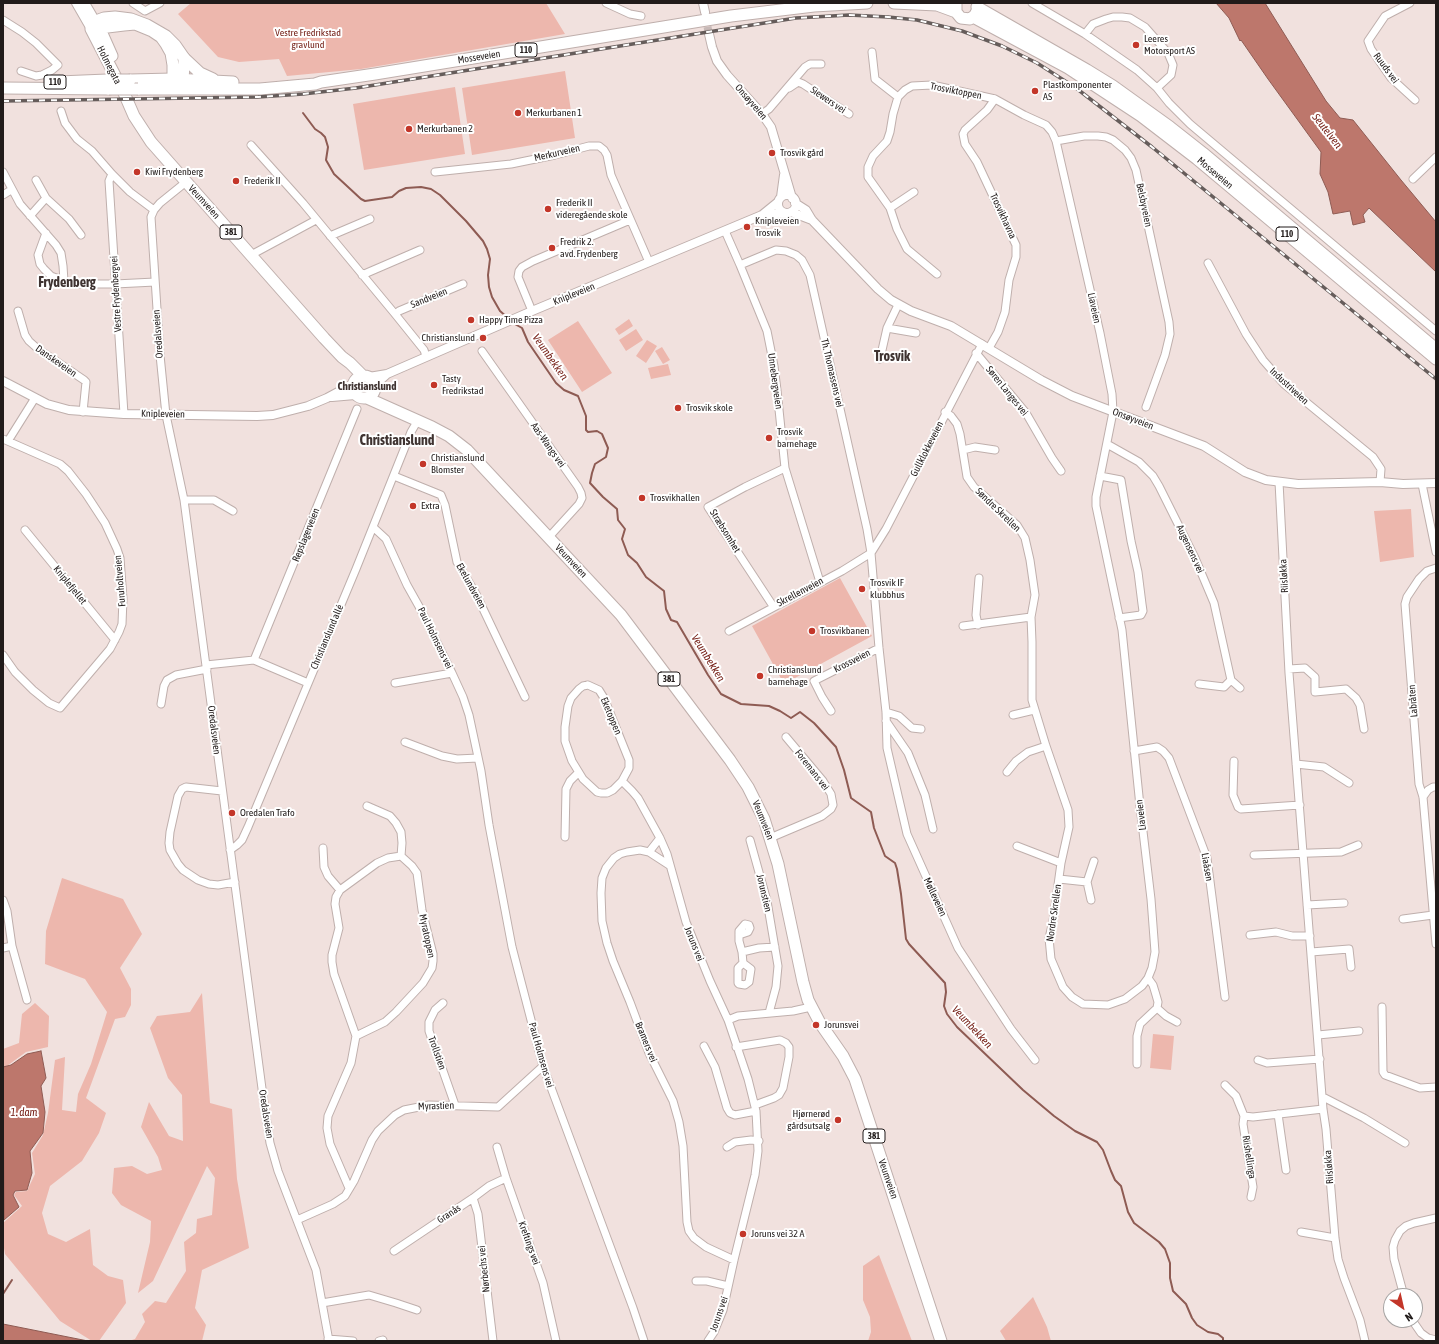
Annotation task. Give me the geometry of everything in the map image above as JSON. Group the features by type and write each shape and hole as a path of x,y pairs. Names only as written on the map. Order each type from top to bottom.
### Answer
{"main road":[{"name":"Mosseveien","path":"731,16 736,12 794,3"},
{"name":"Mosseveien","path":"108,84 130,80 260,88 315,84 731,16 814,6 867,3"},
{"name":"110","path":"894,3 956,7 961,18 967,19 975,9"},
{"name":"Mosseveien","path":"975,9 1087,70 1170,127 1436,349"},
{"name":"Mosseveien","path":"975,9 1142,116 1197,159 1436,359"},
{"path":"96,26 104,18 121,17 147,25 166,36 175,45 184,58 178,82"},
{"path":"96,26 135,24 152,31 161,37 170,53 178,82"},
{"name":"Holmegata","path":"96,26 112,56 120,76 124,93"},
{"name":"Holmegata","path":"96,26 124,93"},
{"name":"Holmegata","path":"112,56 111,37 117,26"},
{"name":"110","path":"184,58 200,73 217,81"},
{"name":"Mosseveien","path":"108,84 138,89 178,82 217,81 261,84 316,80 321,82"},
{"name":"110","path":"3,85 108,84"},
{"name":"110","path":"3,88 108,84"},
{"name":"Veumveien","path":"124,93 134,116 144,133 186,182 342,357 364,384 399,412"},
{"name":"Veumveien","path":"364,384 362,398 367,398 382,406 418,420 449,436 465,448 549,537 621,615 730,760 755,800 770,838 784,890 803,982 811,1007 820,1023 843,1056 855,1079 941,1341"}],"street":[{"name":"Holmegata","path":"76,3 96,26"},
{"name":"Holmegata","path":"85,3 96,26"},
{"path":"133,3 146,11 160,3"},
{"path":"606,3 630,14 641,16"},
{"path":"703,3 705,12"},
{"path":"1032,3 1085,34 1137,70 1157,88 1190,124 1436,331"},
{"name":"Ruuds vei","path":"1410,3 1385,16 1368,41 1391,78 1415,100"},
{"path":"1085,34 1093,24 1112,18 1130,18 1145,26 1168,52 1173,65 1171,75 1157,88"},
{"path":"3,20 36,43 58,64 52,70 42,75 36,76 21,71"},
{"name":"Onsøyveien","path":"709,34 718,61 724,70 771,126 784,174 790,185 794,200 806,210 812,220 878,289 898,305 951,326 1058,390 1204,446 1245,472 1256,477 1299,484 1380,482 1422,484 1436,483"},
{"path":"872,52 875,79 898,97 887,141 873,156 868,167 868,177 890,208 897,230 907,249 937,274"},
{"path":"762,114 805,67 810,64 821,64"},
{"name":"Siewers vei","path":"785,89 790,88 798,82 849,114"},
{"name":"Trosviktoppen","path":"898,97 912,86 932,85 995,99"},
{"path":"995,99 1046,125 1056,140"},
{"name":"Trosvikhavna","path":"990,348 1006,312 1009,280 1016,257 1016,245 977,162 965,144 963,134 965,130 995,99"},
{"path":"61,111 65,123 77,139 92,151 130,192 154,210 160,203 186,182"},
{"name":"Belsbyveien","path":"1056,140 1084,136 1106,137 1113,140 1125,150 1131,158 1136,170 1169,322 1170,334 1165,355 1146,408"},
{"name":"Liaveien","path":"1056,140 1112,394 1113,412 1096,497 1098,517 1122,630 1134,751 1152,899 1155,952 1154,963 1148,978"},
{"path":"251,145 299,198 424,350 426,356"},
{"name":"Merkurveien","path":"434,172 511,164 597,145 603,149 607,155 611,175 649,262"},
{"path":"1412,179 1436,157"},
{"path":"3,172 20,204 56,244 61,253 64,281"},
{"name":"Vestre Frydenbergvei","path":"112,174 109,181 124,414"},
{"name":"Onsøyveien","path":"780,200 784,174"},
{"path":"36,180 46,198 69,219 81,235"},
{"path":"3,195 12,190"},
{"path":"890,208 914,192"},
{"path":"787,196 794,200 795,208 787,212 779,208 780,200 787,196"},
{"path":"30,216 46,198"},
{"name":"Knipleveien","path":"3,381 58,408 83,412 166,415 273,415 308,406 364,384 515,318 725,231 762,215 780,200"},
{"name":"Oredalsveien","path":"154,210 151,217 152,241 166,415 184,500 270,1143 278,1171 316,1270 328,1340 353,1341"},
{"name":"Onsøyveien","path":"787,212 812,220"},
{"name":"Knipleveien","path":"762,215 787,212"},
{"path":"330,236 370,219"},
{"path":"251,255 316,220"},
{"path":"532,311 518,277 519,271 522,267 533,260 630,220"},
{"name":"Unnebergveien","path":"725,231 767,331 777,385 785,468 820,582"},
{"path":"46,233 38,255 40,264 52,276 72,284 155,282"},
{"path":"362,274 420,250"},
{"name":"Th. Thomassens vei","path":"740,265 776,250 786,251 796,255 806,266 810,275 818,309 871,553"},
{"name":"Industriveien","path":"1208,263 1246,334 1263,360 1284,384 1373,457 1381,469 1380,482"},
{"name":"Sandveien","path":"395,314 463,284"},
{"path":"880,358 887,328 898,305"},
{"name":"Danskeveien","path":"18,311 25,335 29,341 38,349 86,382 83,412"},
{"path":"887,328 916,333"},
{"name":"Gullklokkeveien","path":"871,553 886,529 945,412 982,344"},
{"name":"Aas-Wangs vei","path":"482,351 581,493 582,498 579,504 549,537"},
{"name":"Søren Langes vei","path":"976,353 1026,413 1061,471"},
{"path":"5,440 35,398"},
{"name":"Repslagerveien","path":"254,660 357,409"},
{"name":"Søndre Skrellen","path":"945,412 951,416 957,424 967,477 974,487 1017,525 1025,538 1035,595 1031,617 1032,700"},
{"name":"Christianslund allé","path":"230,850 237,846 242,840 373,527 411,432 418,420"},
{"name":"Furuholtveien","path":"3,655 15,672 33,690 49,703 60,708 110,649 122,624 123,599 120,558 105,524 86,494 68,471 60,464 5,440"},
{"name":"Augensens vei","path":"1107,444 1131,456 1139,462 1153,476 1159,486 1195,558 1214,603 1230,680"},
{"path":"963,450 976,448 995,450"},
{"name":"Stræbsomhet","path":"773,606 708,507 785,468"},
{"name":"Ekelundveien","path":"394,476 441,496 445,505 457,562 476,594 526,697"},
{"path":"1100,476 1121,480 1131,542 1138,572 1143,611 1141,615 1119,618"},
{"name":"Riisløkka","path":"1280,482 1289,669 1323,1109 1335,1238 1340,1265 1360,1320 1365,1341"},
{"path":"1422,484 1436,552"},
{"path":"184,500 214,500 233,511"},
{"name":"Paul Holmsens vei","path":"373,527 386,539 407,585 452,673 469,715 512,947 543,1066 644,1341"},
{"name":"Kniplefjellet","path":"25,530 115,640"},
{"name":"Skrellenveien","path":"729,631 773,606 842,571 871,553"},
{"name":"Mølleveien","path":"871,553 878,648 886,712 887,748 907,834 958,948 1011,1029 1035,1060"},
{"name":"Labråten","path":"1436,568 1427,571 1419,579 1407,597 1405,604 1419,784 1423,797 1436,944"},
{"path":"978,625 976,615 979,578"},
{"path":"963,626 1031,617"},
{"name":"Krossveien","path":"831,711 814,681 878,648"},
{"path":"160,704 167,680 176,675 206,667 254,660 308,683"},
{"path":"1289,669 1305,668 1315,676 1315,692 1346,689 1356,698 1360,705 1364,729"},
{"path":"395,683 452,673"},
{"path":"1199,684 1224,686 1230,680 1240,688"},
{"name":"Eketoppen","path":"588,685 594,686 601,693 630,760 629,768 622,781 610,792 600,793 592,789 578,773 566,748 564,727 568,706 571,698 579,689 588,685"},
{"name":"Nordre Skrellen","path":"1032,700 1034,710 1068,810 1069,827 1061,863 1053,921 1049,938 1051,959 1063,987 1072,997 1082,1004 1108,1005 1125,999 1134,993 1148,978"},
{"path":"1013,715 1034,710"},
{"path":"886,712 899,716 912,728 921,729"},
{"path":"886,721 908,753 925,795 933,829"},
{"name":"Foremans vei","path":"770,838 822,816 831,809 833,805 831,794 822,781 786,738"},
{"path":"405,742 457,760 478,758"},
{"path":"1007,772 1016,761 1028,752 1046,746"},
{"name":"Liaåsen","path":"1134,751 1157,747 1169,758 1207,858 1225,997"},
{"path":"1234,761 1232,795 1238,807 1241,809 1300,805"},
{"path":"1296,764 1324,767 1348,783"},
{"path":"565,837 566,789 570,781 578,773"},
{"path":"622,781 638,798 660,838 649,852 669,865"},
{"path":"222,791 186,787 182,788 178,796 169,843 170,850 178,864 183,870 198,880 209,884 218,885 235,882"},
{"path":"1423,797 1428,790 1436,787"},
{"path":"349,1188 330,1144 326,1128 328,1116 351,1063 356,1036 334,974 332,962 332,955 339,928 335,904 336,897 340,890 377,863 388,858 401,856 402,843 401,832 390,816 367,806"},
{"name":"Joruns vei","path":"660,838 667,854 686,922 721,1008 728,1020 748,1079 755,1108 759,1141 755,1175 723,1310 719,1322 708,1341"},
{"name":"Jorunstien","path":"750,840 762,882 775,947 778,974 769,1013"},
{"path":"1254,855 1341,852 1358,845"},
{"path":"1017,846 1061,863"},
{"path":"323,848 324,867 328,876 340,890"},
{"name":"Bramers vei","path":"649,852 634,850 620,854 610,863 604,873 601,892 604,932 611,957 649,1053 670,1093 678,1116 683,1146 687,1222 689,1231 694,1238 706,1247 734,1260"},
{"name":"Myratoppen","path":"356,1036 376,1027 390,1017 423,983 432,968 433,954 422,910 417,873 401,856"},
{"path":"1091,900 1087,882 1094,861"},
{"name":"Nordre Skrellen","path":"1059,879 1087,882"},
{"path":"3,900 7,911 12,946 27,1000"},
{"path":"1307,905 1344,903"},
{"path":"1403,919 1433,915"},
{"path":"1250,935 1276,932 1292,936 1310,936"},
{"path":"739,935 743,963"},
{"path":"3,948 12,946"},
{"path":"742,952 759,948 775,947"},
{"path":"1311,952 1349,949 1350,967"},
{"path":"1137,1064 1137,1036 1140,1024 1157,1008 1158,1002 1153,986 1148,978"},
{"name":"Trollstien","path":"443,1003 436,1010 429,1022 429,1031 455,1105"},
{"path":"728,1020 738,1016 793,1011 811,1007"},
{"path":"1382,1007 1382,1072 1385,1075 1420,1088 1436,1087"},
{"path":"1157,1008 1166,1016 1177,1022"},
{"path":"1318,1035 1359,1031"},
{"path":"704,1046 715,1067 727,1108 730,1113 734,1115 755,1108 779,1095 783,1088 789,1057 789,1047 786,1042 780,1040 736,1047"},
{"path":"1258,1060 1267,1063 1320,1059"},
{"name":"Myrastien","path":"297,1220 340,1200 345,1196 354,1181 372,1140 378,1131 395,1115 404,1110 417,1106 428,1105 498,1107 543,1066"},
{"name":"Riishellinga","path":"1225,1085 1236,1096 1244,1116 1243,1124 1253,1187 1251,1197"},
{"path":"1323,1097 1364,1118 1405,1143"},
{"path":"1244,1116 1253,1117 1323,1109"},
{"path":"1278,1114 1286,1170"},
{"path":"727,1147 735,1142 751,1140 759,1141"},
{"name":"Kreftings vei","path":"497,1147 506,1178 544,1283 556,1341"},
{"name":"Granås","path":"394,1251 489,1186 506,1178"},
{"name":"Nørbechs vei","path":"473,1198 478,1214 492,1341"},
{"path":"1402,1288 1394,1259 1393,1247 1395,1240 1400,1231 1406,1226 1436,1218"},
{"path":"1301,1232 1335,1238"},
{"name":"Joruns vei","path":"696,1281 707,1281 728,1286"},
{"path":"322,1303 369,1295 417,1310"},
{"path":"1418,1328 1421,1333 1428,1338 1436,1340"}],"green space":[{"name":"Vestre Fredrikstad gravlund","path":"191,3 546,3 565,34 361,69 287,76 279,59 239,62 218,57 178,14"},
{"name":"Merkurbanen 1","path":"565,71 575,138 472,155 462,88"},
{"name":"Merkurbanen 2","path":"455,87 465,154 364,170 353,104"},
{"path":"629,319 633,326 619,335 615,329"},
{"path":"578,321 612,373 582,392 548,340"},
{"path":"636,329 643,340 626,351 619,340"},
{"path":"647,340 657,346 646,363 636,356"},
{"path":"662,347 670,360 663,364 655,351"},
{"path":"668,364 671,375 651,379 648,368"},
{"path":"1411,509 1414,557 1380,562 1374,511"},
{"name":"Trosvikbanen","path":"840,578 872,636 784,684 752,626"},
{"path":"62,878 123,899 142,934 120,968 131,989 131,1005 125,1017 115,1019 86,1098 106,1113 99,1133 82,1161 50,1186 42,1213 48,1234 66,1242 90,1229 93,1265 108,1276 123,1280 126,1303 99,1341 92,1341 60,1321 5,1254 3,1242 3,1223 22,1206 14,1195 16,1192 27,1191 35,1174 32,1153 43,1135 48,1113 55,1060 65,1057 62,1110 76,1112 78,1094 91,1064 107,1012 85,979 45,964 46,931"},
{"path":"202,993 210,1103 232,1109 237,1179 249,1248 202,1270 195,1308 206,1325 202,1341 129,1341 135,1339 145,1322 142,1314 155,1301 166,1303 186,1271 184,1242 196,1233 197,1219 212,1215 215,1178 207,1166 153,1281 138,1293 150,1242 151,1221 121,1205 112,1193 114,1168 132,1166 147,1174 162,1170 158,1157 141,1127 149,1102 169,1136 183,1141 182,1095 168,1078 150,1028 157,1016 190,1012"},
{"path":"35,1003 49,1016 48,1047 26,1052 7,1066 3,1067 3,1049 19,1043 22,1014"},
{"path":"1153,1034 1174,1036 1171,1070 1150,1068"},
{"path":"879,1255 912,1341 868,1341 871,1332 870,1317 863,1300 863,1266"},
{"path":"1033,1297 1047,1327 1051,1341 1006,1341 1000,1331"}],"water":[{"name":"Seutelven","path":"1216,3 1265,3 1326,101 1340,118 1353,120 1436,222 1436,272 1369,208 1363,215 1365,222 1353,225 1350,211 1333,214 1328,192 1320,174 1321,152 1241,40 1240,41 1229,18"},
{"name":"1. dam","path":"41,1051 46,1078 41,1086 45,1112 43,1133 30,1151 32,1173 27,1190 15,1191 13,1195 19,1207 4,1220 3,1067 11,1065 27,1054"},
{"path":"3,1324 88,1341 3,1341"}],"waterway":[{"name":"Veumbekken","path":"303,113 315,129 325,137 328,147 326,160 334,174 361,199 365,201 392,197 399,191 406,188 421,187 431,189 440,195 466,221 483,241 490,259 488,275 492,297 500,311 508,318"},
{"name":"Veumbekken","path":"513,323 522,328 528,342 556,383 564,390 578,396 586,416 586,430 588,432 597,431 602,434 608,448 606,457 595,464 590,483 617,509 618,520 625,529 622,539 628,555 637,563 646,577 664,591 666,609 671,620 677,622 721,694 741,704 769,706 791,718 800,712 814,723 836,747 851,798 871,812 874,828 885,856 895,863 901,894 906,939 945,983 946,992 944,1006 947,1014 957,1027 1023,1090 1054,1116 1075,1131 1097,1142 1103,1150 1115,1180 1121,1186 1128,1212 1134,1223 1159,1242 1165,1249 1170,1263 1170,1278 1173,1291 1186,1304 1197,1325 1208,1332 1218,1334 1223,1338 1223,1341"},
{"path":"3,1294 12,1280"}],"tunnel":[{"path":"705,15 709,34"}],"railway":[{"path":"3,101 258,97 303,94 356,88 796,18 849,15 917,20 962,31 1002,46 1037,63 1076,88 1152,147 1436,379"}],"place":[{"name":"Leeres Motorsport AS","path":"1136,45"},
{"name":"Plastkomponenter AS","path":"1035,91"},
{"name":"Merkurbanen 1","path":"518,113"},
{"name":"Merkurbanen 2","path":"409,129"},
{"name":"Trosvik gård","path":"772,153"},
{"name":"Kiwi Frydenberg","path":"137,172"},
{"name":"Frederik II","path":"236,181"},
{"name":"Frederik II videregående skole","path":"548,209"},
{"name":"Knipleveien Trosvik","path":"747,227"},
{"name":"Fredrik 2. avd. Frydenberg","path":"552,248"},
{"name":"Happy Time Pizza","path":"471,320"},
{"name":"Christianslund","path":"483,338"},
{"name":"Tasty Fredrikstad","path":"434,385"},
{"name":"Trosvik skole","path":"678,408"},
{"name":"Trosvik barnehage","path":"769,438"},
{"name":"Christianslund Blomster","path":"423,464"},
{"name":"Trosvikhallen","path":"642,498"},
{"name":"Extra","path":"413,506"},
{"name":"Trosvik IF klubbhus","path":"862,589"},
{"name":"Trosvikbanen","path":"812,631"},
{"name":"Christianslund barnehage","path":"760,676"},
{"name":"Oredalen Trafo","path":"232,813"},
{"name":"Jorunsvei","path":"816,1025"},
{"name":"Hjørnerød gårdsutsalg","path":"838,1120"},
{"name":"Joruns vei 32 A","path":"743,1234"}],"district":[{"name":"Frydenberg","path":"67,283"},
{"name":"Trosvik","path":"892,357"},
{"name":"Christianslund","path":"367,387"},
{"name":"Christianslund","path":"397,441"}]}
